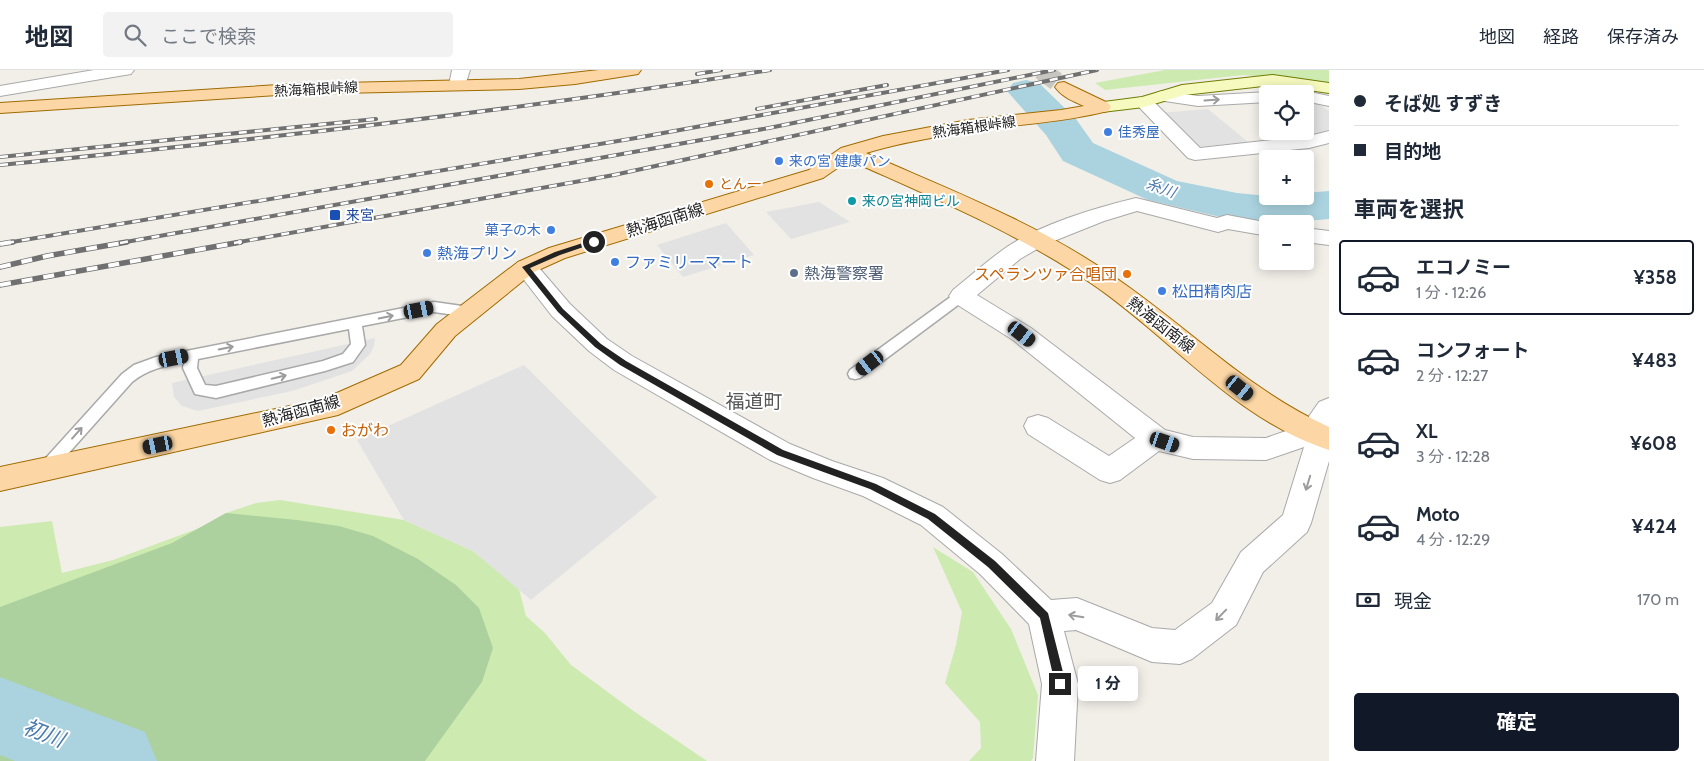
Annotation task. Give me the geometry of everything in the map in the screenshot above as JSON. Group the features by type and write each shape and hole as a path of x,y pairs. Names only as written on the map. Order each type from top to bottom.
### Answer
{"main road":[{"name":"熱海箱根峠線","path":"0,108 459,77 519,84 575,79 632,70"},
{"path":"1072,86 1089,91 1102,107"},
{"name":"熱海箱根峠線","path":"848,152 883,142 968,126 1061,116 1102,107"},
{"name":"熱海函南線","path":"0,479 328,408 410,372 446,330 526,267 557,253 816,174 848,152 1036,240 1073,260 1121,294 1254,400 1323,429"}],"street":[{"path":"0,91 125,70"},
{"path":"1102,107 1144,102 1182,90 1273,80 1329,88"},
{"path":"1164,96 1198,101 1259,98"},
{"path":"1314,98 1329,101"},
{"path":"1144,102 1195,154 1309,142 1329,137"},
{"path":"1259,227 1227,222 1218,225 1136,204 1096,216 1036,240 1012,254 961,296 1022,334 1155,438 1192,448 1266,448 1323,429"},
{"path":"1314,236 1329,238"},
{"path":"526,267 560,310 598,346 623,363 780,452 873,487 932,516 991,564 1044,616 1060,684 1054,761"},
{"path":"1038,426 1110,471 1155,438"},
{"path":"1044,616 1077,614 1152,645 1180,647 1224,614 1252,562 1296,523 1323,429"}],"lane":[{"path":"855,374 961,296"},
{"path":"44,469 127,378 139,368 156,362 434,307 469,312"},
{"path":"192,355 190,368 200,390 216,392 325,366 348,358 358,345 355,323"}],"green space":[{"path":"1165,70 1329,70 1329,83 1243,75 1105,90 1095,83"},
{"path":"280,500 404,520 473,551 519,589 526,616 545,633 571,665 707,761 212,761 0,693 0,527 52,521 62,573 113,560 202,527 226,513 256,503"},
{"path":"226,513 339,526 373,536 418,559 456,585 479,608 493,648 482,682 425,761 0,761 0,607 172,543"},
{"path":"933,547 973,572 1011,629 1038,695 1033,758 1031,761 969,761 981,748 980,722 945,683 956,645 962,612"}],"shaded area":[{"path":"1314,103 1329,111 1329,129 1314,135"},
{"path":"1208,109 1248,142 1197,147 1158,113"},
{"path":"819,202 850,222 791,239 766,212"},
{"path":"726,223 754,255 683,277 657,245"},
{"path":"375,338 370,354 352,371 292,391 198,411 182,406 174,397 172,383"},
{"path":"524,365 657,497 531,600 473,551 404,520 357,440"}],"waterway":[{"name":"糸川","path":"1026,91 1062,128 1078,152 1164,191 1237,207 1272,210 1329,205"},
{"name":"初川","path":"0,716 116,761"}],"tunnel":[{"path":"1041,70 1064,87"}],"railway":[{"path":"697,74 721,70"},
{"path":"0,165 386,124 578,99 770,70"},
{"path":"6,243 636,138 1008,70"},
{"path":"120,243 769,128 1054,70"},
{"path":"234,243 614,175 1097,70"},
{"path":"757,109 887,85"},
{"path":"0,157 376,119"},
{"path":"0,244 13,242"},
{"path":"0,267 47,256 127,242"},
{"path":"0,285 241,242"}],"place":[{"name":"佳秀屋","path":"1108,132"},
{"name":"来の宮 健康パン","path":"779,161"},
{"name":"とん一","path":"709,184"},
{"name":"来の宮神岡ビル","path":"852,201"},
{"name":"来宮","path":"335,215"},
{"name":"菓子の木","path":"551,230"},
{"name":"熱海プリン","path":"427,253"},
{"name":"ファミリーマート","path":"615,262"},
{"name":"熱海警察署","path":"794,273"},
{"name":"スペランツァ合唱団","path":"1127,274"},
{"name":"松田精肉店","path":"1162,291"},
{"name":"おがわ","path":"331,430"}],"district":[{"name":"福道町","path":"754,401"}],"route":[{"path":"594,242 557,253 526,267 560,310 598,346 623,363 780,452 823,470 873,487 932,516 991,564 1044,616 1060,684"}]}
